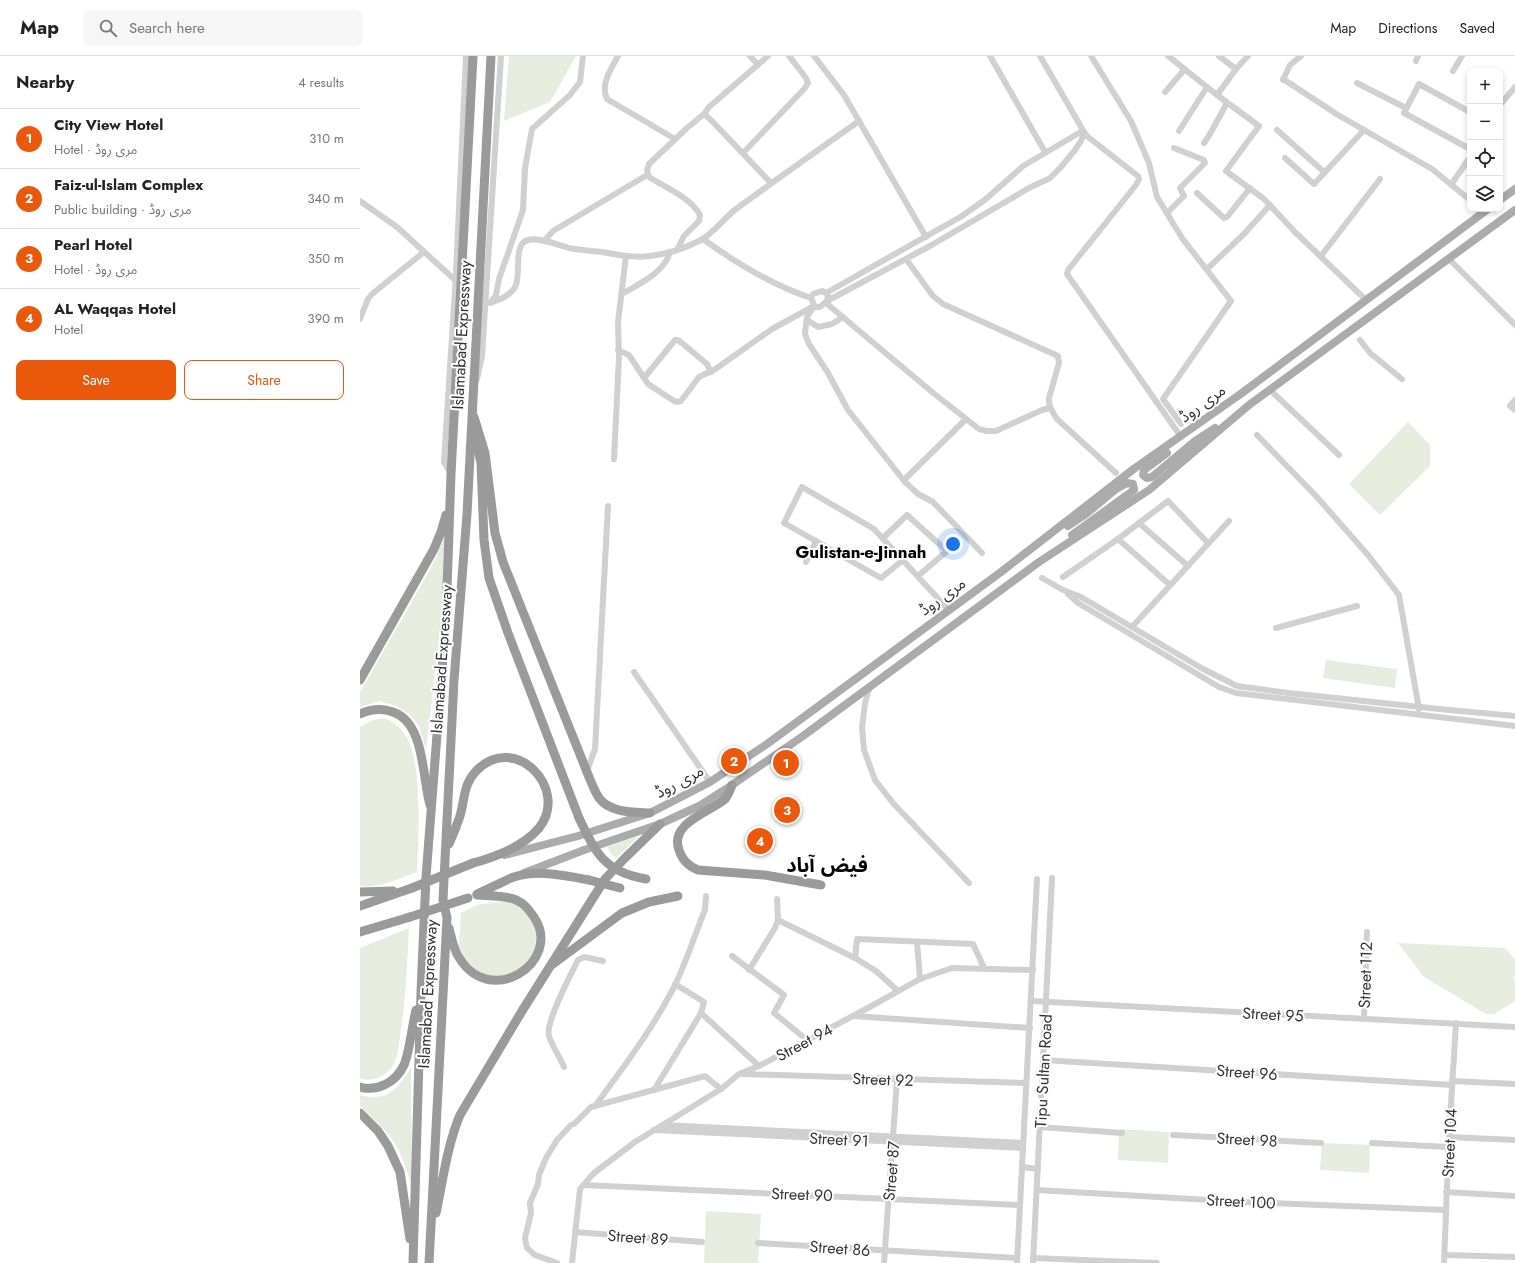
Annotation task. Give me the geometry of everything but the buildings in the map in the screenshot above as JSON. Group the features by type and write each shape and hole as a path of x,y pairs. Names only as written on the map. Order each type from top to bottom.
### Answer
{"highway":[{"name":"Islamabad Expressway","path":"413,1261 426,877 446,618 451,474 473,56"},
{"name":"Islamabad Expressway","path":"429,1263 447,918 444,900 454,680 467,514 491,56"},
{"path":"472,409 485,453 496,533 503,562 587,771 600,799 606,804 616,809 650,813"},
{"path":"472,423 481,463 484,540 489,578 508,633 579,818 591,843 606,862 624,874 646,878"},
{"path":"360,680 434,549 450,503"},
{"path":"360,714 369,710 389,710 406,719 412,727 419,747 432,812"},
{"path":"446,853 460,815 463,794 472,777 484,765 492,761 509,758 518,760 535,770 541,778 547,798 546,811 539,827 532,833 518,844 488,859"},
{"path":"732,785 726,798 698,815 683,827 677,844 683,860 691,867 698,870 765,875 821,886"},
{"path":"430,1238 448,1150 460,1115 549,967 605,879 624,858 660,824"},
{"name":"مری روڈ","path":"360,906 488,859"},
{"path":"360,932 468,898 512,878 530,874 555,873 620,888"},
{"path":"360,892 402,890"},
{"path":"447,918 456,953 472,973 484,979 496,980 510,979 522,972 531,964 536,956 540,934 538,924 526,907 517,900 477,894"},
{"path":"549,967 622,913 649,902 678,896"},
{"path":"360,937 387,923"},
{"path":"360,1087 368,1089 379,1088 390,1082 397,1075 403,1065 407,1053 411,1028 421,992"},
{"path":"360,1113 378,1131 388,1146 400,1172 413,1261"}],"main road":[{"path":"1503,198 1515,189"},
{"name":"مری روڈ","path":"512,878 584,850 660,824 699,806 732,785 803,736 1039,562 1149,490 1249,405 1449,260 1515,210"},
{"name":"مری روڈ","path":"488,859 578,836 650,813 710,782 767,744 1001,572 1135,468 1242,393 1484,212"},
{"path":"1242,393 1200,429 1144,470 1143,475 1147,478 1152,477 1195,441 1249,405"},
{"path":"1001,572 1086,514 1116,489 1127,483 1132,484 1134,490 1085,524 1039,562"}],"street":[{"path":"451,474 444,462 466,56"},
{"path":"472,409 482,356 501,56"},
{"path":"485,310 496,295 499,279 523,210 526,168 532,129 570,95 580,82 583,56"},
{"path":"618,56 609,72 604,87 604,94 607,99 675,139"},
{"path":"750,56 758,65"},
{"path":"648,175 647,170 649,164 768,56"},
{"path":"743,153 805,88 808,83 806,78 789,56"},
{"path":"814,56 844,95 926,237"},
{"path":"990,56 1045,152"},
{"path":"1040,56 1088,137 1138,176 1139,179 1136,185 1068,270 1067,274 1181,436"},
{"path":"1092,56 1131,121 1149,163 1157,198 1182,238 1231,301 1163,399 1181,424"},
{"path":"1168,56 1258,126 1226,171 1264,198 1294,232 1366,300"},
{"path":"1219,56 1236,69"},
{"path":"1217,95 1236,69 1248,56"},
{"path":"1301,56 1290,65 1283,79 1338,115 1432,169 1467,198"},
{"path":"1453,71 1462,56"},
{"path":"1165,92 1185,69"},
{"path":"1357,82 1467,147"},
{"path":"1405,110 1419,84 1467,110"},
{"path":"1179,130 1207,87"},
{"path":"1501,104 1515,87"},
{"path":"1204,143 1227,103"},
{"path":"704,114 772,183"},
{"path":"490,303 508,295 516,285 519,280 517,261 524,242 528,240 544,241 578,250 626,256 650,256 674,251 703,239 734,210 859,121"},
{"path":"1277,130 1324,172"},
{"path":"1285,158 1314,184 1364,130"},
{"path":"811,298 816,292 822,291 826,293 926,237 974,207 1023,166 1079,133 1084,132"},
{"path":"618,350 629,355 648,384 674,401 681,401 699,377 711,372 772,329 814,306 820,308 827,302 906,259 1029,188 1050,178 1075,150 1081,141 1084,132"},
{"path":"1167,213 1184,196 1180,188 1205,163 1204,160 1174,148"},
{"path":"1451,185 1467,161"},
{"path":"544,241 553,231 648,175"},
{"path":"622,294 655,274 684,236 698,221 700,215 697,209 679,195 648,175"},
{"path":"1321,256 1380,179"},
{"path":"1197,193 1224,218 1227,217 1250,188"},
{"path":"360,201 397,227 455,280"},
{"path":"1207,269 1244,234 1270,205"},
{"path":"360,208 367,206"},
{"path":"703,239 760,276 811,298 814,306 807,320 805,334 809,344 828,373 848,410 904,480 918,494 933,502 982,552"},
{"path":"360,319 368,299 372,294 424,252"},
{"path":"614,459 618,322 626,256"},
{"path":"906,259 933,296 943,304 1058,356 1059,363 1048,404 1058,419 1116,473"},
{"path":"1449,260 1515,325"},
{"path":"826,293 828,296 827,302"},
{"path":"827,302 932,392 979,429 996,431 1042,410 1050,408"},
{"path":"807,320 818,327 832,324 843,317"},
{"path":"644,378 675,340 678,340 707,364 711,372"},
{"path":"1360,340 1370,353 1402,379"},
{"path":"1270,390 1338,455"},
{"path":"1515,400 1510,406 1515,410"},
{"path":"904,480 966,419"},
{"path":"1257,435 1316,496 1368,555 1399,595 1420,714"},
{"path":"903,560 881,578 784,523 802,487 874,529 918,576 948,611"},
{"path":"1063,577 1118,539 1168,501 1208,543"},
{"path":"587,771 595,749 608,506"},
{"path":"883,538 907,515 947,551 918,576"},
{"path":"1132,627 1229,521"},
{"path":"1139,523 1188,566"},
{"path":"1118,539 1170,585"},
{"path":"806,562 816,541"},
{"path":"1042,578 1063,590 1081,597 1203,669 1237,686 1269,691 1515,716"},
{"path":"1063,590 1078,603 1213,684 1226,690 1269,698 1515,726"},
{"path":"1276,628 1357,606"},
{"path":"634,672 710,782"},
{"path":"870,686 865,703 862,727 864,750 875,780 893,803 954,869 969,883"},
{"name":"Tipu Sultan Road","path":"1033,1260 1052,878"},
{"name":"Tipu Sultan Road","path":"1017,1260 1026,1083 1032,1001 1037,879"},
{"path":"595,1106 627,1064 675,984 705,910 706,896"},
{"path":"749,970 768,942 778,920 777,898"},
{"path":"778,920 855,958 876,971 898,991"},
{"name":"Street 112","path":"1364,1018 1367,932"},
{"path":"855,958 857,940 973,944 984,968"},
{"path":"917,942 920,979"},
{"path":"732,956 784,995 774,1013 807,1040"},
{"path":"564,1067 549,1036 548,1030 555,1009 580,958 584,957 603,961"},
{"name":"Street 94","path":"584,1185 594,1173 654,1130 721,1089 739,1074 759,1066 920,979 952,968 1033,970"},
{"path":"654,1090 701,1013 704,1002 675,984"},
{"name":"Street 95","path":"1032,1001 1515,1027"},
{"path":"701,1013 759,1066"},
{"path":"853,1016 1030,1028"},
{"name":"Street 104","path":"1444,1263 1448,1147 1456,1023"},
{"name":"Street 96","path":"1043,1060 1452,1083 1515,1084"},
{"name":"Street 92","path":"739,1074 1026,1083"},
{"path":"557,1263 535,1255 527,1248 525,1238 531,1213 530,1204 542,1169 557,1140 563,1132 570,1125 574,1124 589,1108 705,1076 721,1089"},
{"name":"Street 87","path":"884,1263 897,1080"},
{"path":"663,1124 894,1139"},
{"path":"1040,1127 1122,1133"},
{"name":"Street 91","path":"654,1130 1023,1145"},
{"name":"Street 98","path":"1174,1135 1321,1143"},
{"path":"1449,1137 1515,1140"},
{"path":"1372,1143 1448,1147"},
{"path":"1022,1167 1038,1169"},
{"path":"572,1263 580,1189 584,1185"},
{"name":"Street 90","path":"584,1185 1020,1205"},
{"name":"Street 100","path":"1037,1190 1251,1202 1446,1210"},
{"path":"1446,1192 1515,1196"},
{"name":"Street 89","path":"575,1232 702,1242"},
{"name":"Street 86","path":"758,1243 884,1250 1017,1260"},
{"path":"1445,1255 1515,1257"},
{"path":"1033,1260 1156,1263"}],"shaded area":[{"path":"509,56 576,56 550,102 504,121"},
{"path":"1408,422 1430,445 1430,466 1380,515 1349,484"},
{"path":"446,533 441,621 426,750 419,726 410,715 396,706 379,701 360,707 360,692 427,575"},
{"path":"1326,660 1397,669 1395,688 1323,678"},
{"path":"384,718 391,721 403,731 412,751 415,766 418,803 417,872 396,880 367,887 360,886 360,727 373,720"},
{"path":"639,836 616,858 611,854 607,847"},
{"path":"504,901 517,905 529,916 534,925 536,935 535,949 530,961 511,975 487,976 478,972 464,958 459,946 461,913 477,905"},
{"path":"409,928 404,1009 396,1059 391,1069 382,1076 371,1080 360,1078 360,948"},
{"path":"1398,943 1505,948 1515,960 1515,976 1513,977 1515,983 1515,1001 1494,1014 1486,1014 1424,977"},
{"path":"411,1068 412,1186 402,1158 394,1142 374,1119 360,1106 360,1095 378,1097 391,1092 401,1082"},
{"path":"1119,1129 1169,1132 1168,1163 1118,1160"},
{"path":"1322,1143 1370,1145 1369,1173 1320,1170"},
{"path":"706,1211 761,1214 758,1263 704,1263"}],"place":[{"name":"Faiz-ul-Islam Complex","path":"734,761"},
{"name":"City View Hotel","path":"786,763"},
{"name":"Pearl Hotel","path":"787,810"},
{"name":"AL Waqqas Hotel","path":"760,841"}],"district":[{"name":"Gulistan-e-Jinnah","path":"861,552"},
{"name":"فیض آباد","path":"827,865"}]}
